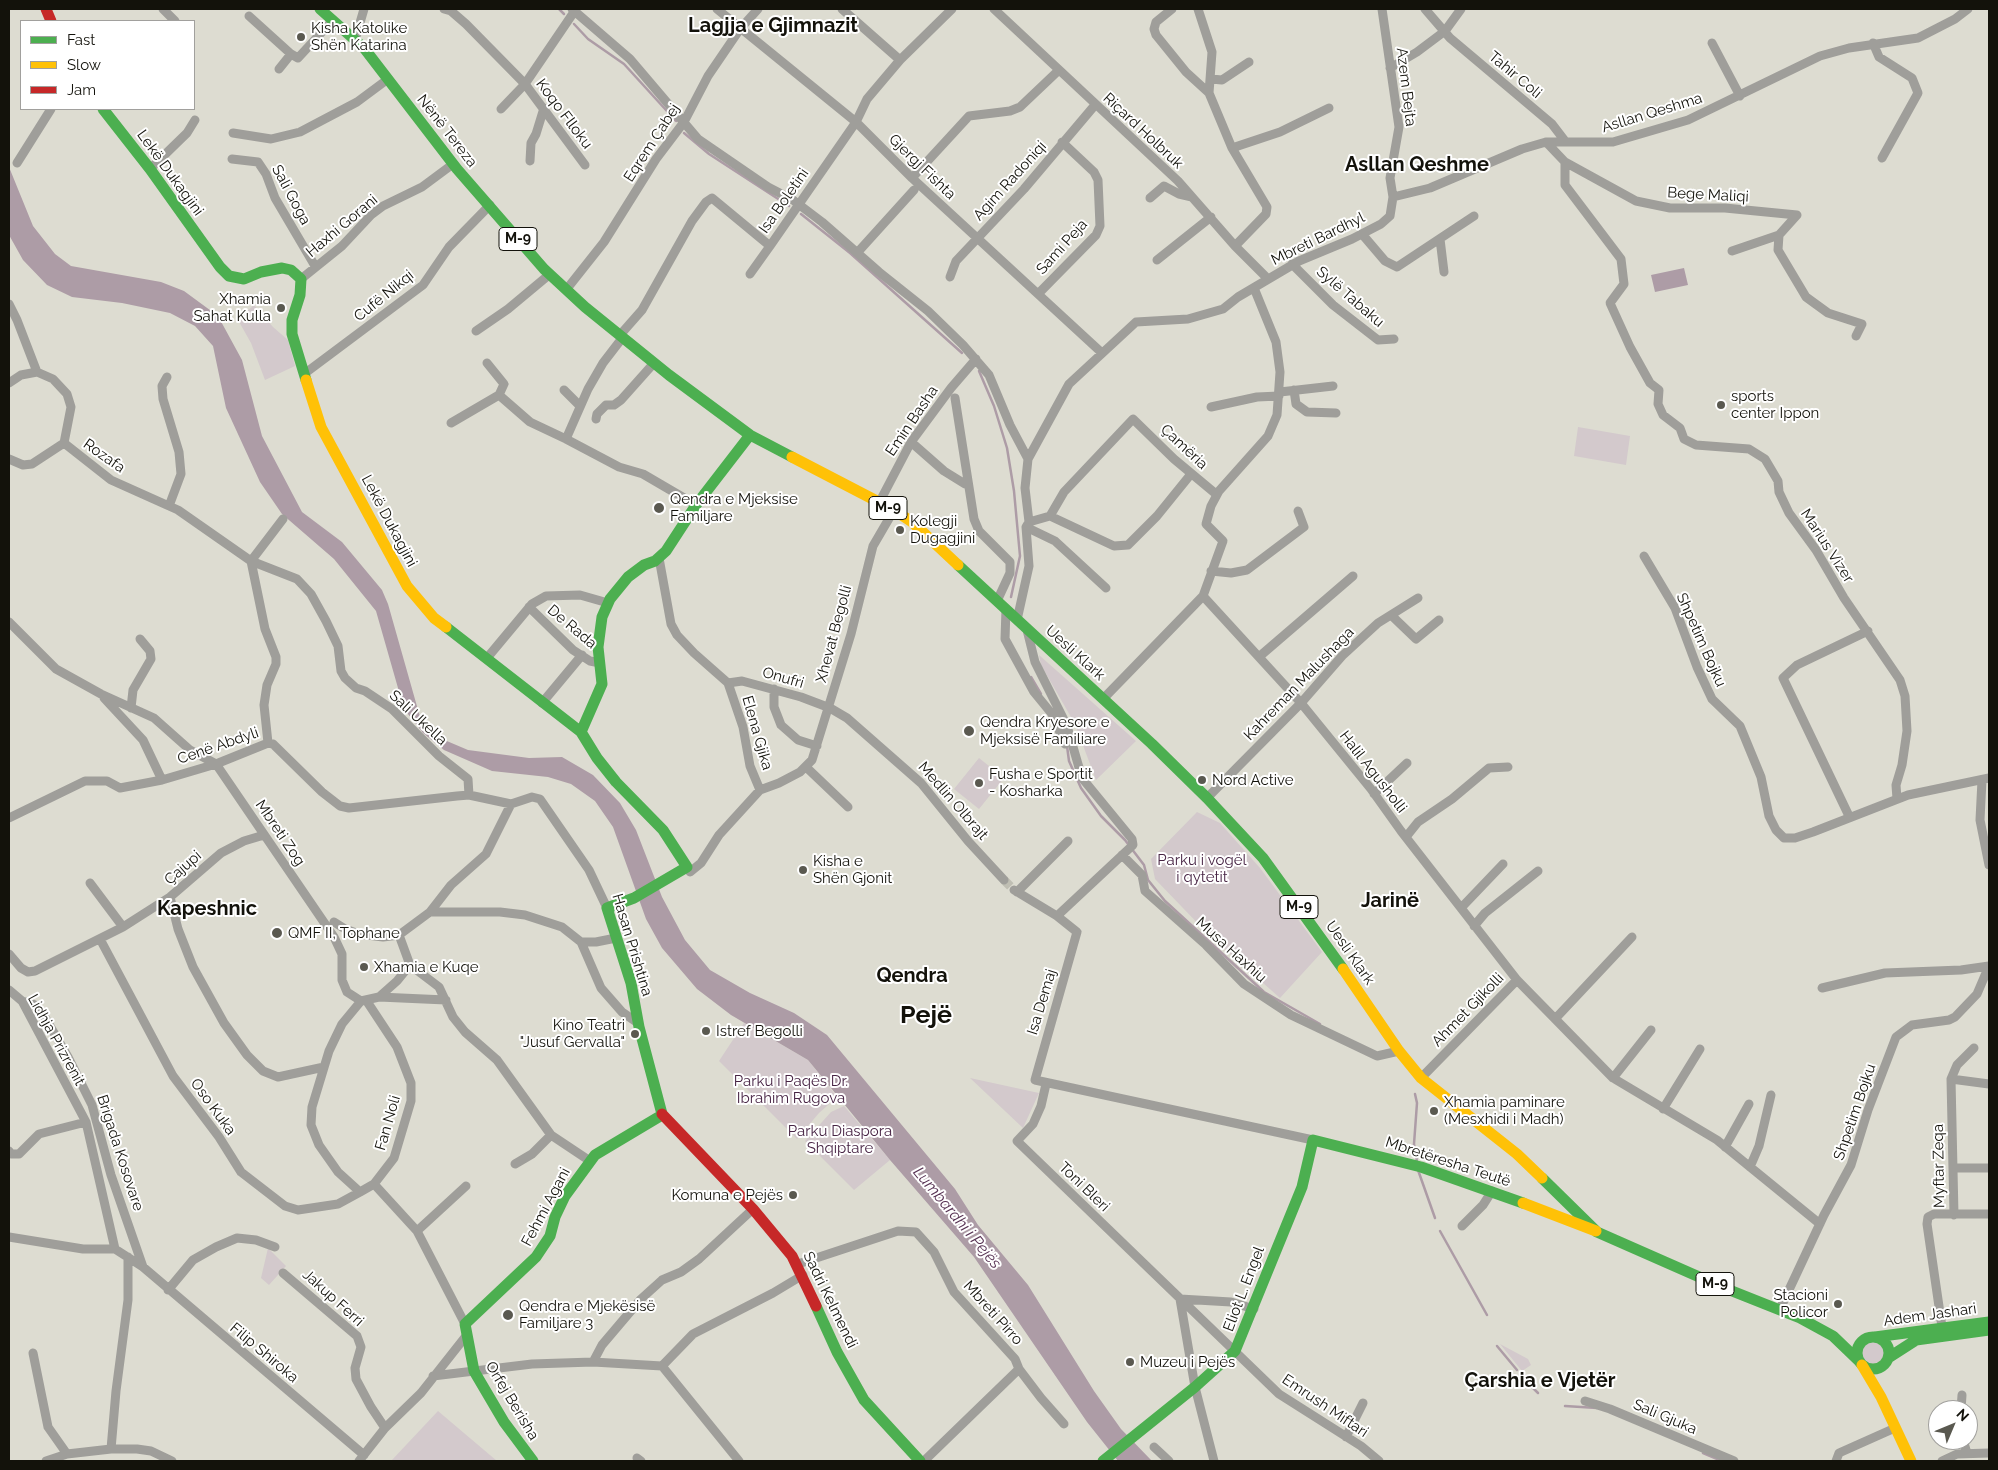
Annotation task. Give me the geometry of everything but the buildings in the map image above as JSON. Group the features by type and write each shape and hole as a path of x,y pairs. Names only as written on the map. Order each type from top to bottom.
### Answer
{"main road":[{"name":"Nënë Tereza","path":"320,9 364,48 453,164 566,290 654,363 750,436"},
{"name":"Lekë Dukagjini","path":"104,110 150,169 228,276 244,279 273,269 282,268 291,270 301,279 300,295 292,320 292,334 321,426 407,586 434,618 581,732 597,758 616,782 663,830 691,868"},
{"name":"Uesli Klark","path":"750,436 894,510 912,522 1103,699 1207,798 1263,858 1381,1022 1399,1051 1421,1078 1517,1154 1597,1232"},
{"path":"581,732 602,684 598,647 602,617 608,603 628,577 644,564 659,558 696,505 750,436"},
{"path":"607,908 634,898 691,868"},
{"name":"Hasan Prishtina","path":"607,908 631,983 638,1023 665,1119"},
{"name":"Fehmi Agani","path":"465,1324 536,1258 550,1236 555,1217 565,1196 595,1155 665,1119"},
{"name":"Sadri Kelmendi","path":"665,1119 753,1209 800,1270 837,1352 864,1400 917,1460"},
{"name":"Mbretëresha Teutë","path":"1313,1140 1421,1167 1492,1191 1597,1232 1722,1287 1780,1308 1833,1336 1860,1363"},
{"name":"Eliot L. Engel","path":"1107,1458 1195,1387 1235,1351 1254,1309 1278,1243 1302,1187 1313,1140"},
{"path":"1552,1214 1557,1204 1556,1193"},
{"name":"Adem Jashari","path":"1869,1339 1942,1327 1989,1322"},
{"name":"Orfej Berisha","path":"465,1324 474,1371 504,1422 533,1461"},
{"name":"Adem Jashari","path":"1884,1363 1916,1340 1989,1330"},
{"name":"Mbretëresha Teutë","path":"1833,1336 1869,1339"},
{"path":"1869,1339 1886,1345 1884,1363 1871,1369 1860,1363 1857,1352 1869,1339"},
{"name":"M-9","path":"1860,1363 1881,1397 1911,1461"},
{"name":"M-9","path":"1881,1397 1884,1363"}],"street":[{"path":"163,9 173,20"},
{"path":"355,40 364,9"},
{"path":"444,9 451,11 459,18 525,84 574,9 630,59 698,139 768,187 799,204 928,311 976,359 989,376 1010,425 1028,459"},
{"name":"Gjergj Fishta","path":"717,9 856,122 912,178 1102,353"},
{"name":"Eqrem Çabej","path":"566,290 590,261 656,159 684,122 708,76 740,29 758,9"},
{"path":"842,9 900,60"},
{"name":"Isa Boletini","path":"621,336 642,310 692,222 706,202 712,198 770,246 856,122 867,99 900,60 952,9"},
{"name":"Riçard Holbruk","path":"994,9 1192,197 1234,246 1268,278"},
{"path":"1172,9 1156,22 1154,29 1156,35 1186,72 1209,94 1232,148 1266,207 1266,214 1234,246"},
{"path":"1198,9 1212,52 1209,94"},
{"name":"Azem Bejta","path":"1382,9 1399,127 1390,178 1393,197"},
{"name":"Tahir Coli","path":"1425,9 1444,31 1552,124 1565,141"},
{"path":"1390,68 1417,52 1444,31 1460,9"},
{"name":"Asllan Qeshma","path":"1393,197 1430,188 1522,148 1546,142 1565,141 1593,144 1613,142 1688,120 1820,56 1873,43 1918,38 1954,19 1968,9"},
{"path":"249,16 291,54 298,58 333,20"},
{"path":"1712,43 1740,96"},
{"path":"1873,43 1880,57 1912,78 1918,93 1882,158"},
{"path":"279,69 291,54"},
{"path":"1211,79 1222,80 1249,62"},
{"path":"912,178 969,116 1010,111 1020,107 1059,70"},
{"path":"233,133 271,139 300,132 357,102 388,79"},
{"name":"Koqo Flloku","path":"501,109 525,84 585,164"},
{"name":"Agim Radoniqi","path":"950,277 956,262 1095,105"},
{"path":"530,161 531,143 536,134 544,108"},
{"path":"1232,148 1280,132 1329,108"},
{"path":"17,162 51,110"},
{"path":"150,169 187,133 195,120"},
{"name":"Sami Peja","path":"1038,294 1096,235 1100,226 1098,180 1094,172 1062,142"},
{"name":"Bege Maliqi","path":"1546,142 1565,162 1636,201 1670,208 1724,208 1797,215 1779,235"},
{"name":"Sali Goga","path":"232,159 258,162 266,174 275,198 315,266"},
{"name":"Marius Vizer","path":"1565,162 1566,185 1622,259 1624,284 1610,303 1650,383 1658,390 1658,404 1663,415 1680,428 1684,439 1696,444 1749,449 1765,459 1778,481 1779,492 1789,513 1816,550 1844,598 1876,642 1900,680 1905,696 1907,731 1902,765 1896,785 1897,799"},
{"name":"Haxhi Gorani","path":"301,279 342,246 383,206 416,191 453,164"},
{"path":"1150,198 1164,186 1179,194 1192,197"},
{"path":"857,253 914,190"},
{"name":"Mbreti Bardhyl","path":"1017,620 1029,566 1025,488 1028,459 1069,384 1136,322 1188,319 1223,309 1292,264 1381,224 1390,216 1393,197"},
{"name":"Cufë Nikqi","path":"304,374 422,285 450,247 490,205"},
{"path":"1362,234 1385,261 1397,267 1474,216"},
{"path":"1157,260 1211,217"},
{"path":"1732,251 1779,235 1778,250 1806,297 1828,312 1862,324 1856,336"},
{"path":"1440,239 1444,272"},
{"path":"750,274 770,246"},
{"name":"Sylë Tabaku","path":"1292,264 1333,305 1378,340 1394,339"},
{"path":"476,331 508,309 550,274"},
{"path":"1103,699 1203,596 1223,541 1206,524 1216,494 1268,436 1277,415 1280,394 1276,342 1254,288"},
{"path":"9,304 37,372 21,375 9,383"},
{"path":"566,439 579,405 621,336"},
{"name":"Emin Basha","path":"880,503 911,442 951,388 976,359"},
{"path":"451,424 499,395 504,384 487,363"},
{"path":"596,419 597,414 606,405 614,405 621,400 654,363"},
{"name":"Rozafa","path":"37,372 53,379 67,394 71,407 64,443 74,453 111,480 178,510 251,562"},
{"path":"167,377 162,386 163,399 179,452 181,474 169,506"},
{"path":"1211,407 1294,390 1333,386"},
{"path":"564,390 579,405"},
{"path":"1294,390 1296,404 1307,412 1336,413"},
{"path":"499,395 530,422 619,467 643,474 696,505"},
{"path":"955,398 974,519 980,531 1010,562 1010,573 1001,605 1005,639 1034,692 1052,714 1065,744"},
{"name":"Çamëria","path":"1050,516 1064,492 1133,419 1191,474 1216,494"},
{"path":"911,442 944,471 965,484"},
{"path":"9,459 23,465 32,464 64,443"},
{"path":"1027,524 1050,516 1114,546 1128,545 1157,516 1191,474"},
{"name":"Xhevat Begolli","path":"691,868 708,853 719,835 760,790 779,783 806,767 812,760 830,708 873,546 894,510"},
{"path":"1211,571 1231,573 1247,570 1304,528 1298,511"},
{"path":"268,743 264,705 267,685 276,664 276,656 265,629 251,562 283,519"},
{"path":"1027,524 1055,541 1106,588"},
{"name":"Shpetim Bojku","path":"1644,556 1675,608 1697,667 1712,699 1740,726 1760,777 1769,816 1776,830 1784,838 1795,838 1897,799 1987,777 1980,820 1989,865"},
{"name":"Elena Gjika","path":"659,558 672,624 677,635 728,684 743,727 750,766 760,790"},
{"name":"Sali Ukella","path":"251,562 297,579 311,594 338,646 341,671 345,678 356,688 392,709 439,756 468,779 469,795"},
{"path":"1260,656 1353,576"},
{"path":"487,658 529,607 546,596 562,594 580,595 608,603"},
{"name":"Halil Agusholli","path":"1203,596 1260,656 1301,703 1374,794 1517,980"},
{"name":"Kahreman Malushaga","path":"1207,798 1301,703 1342,656 1378,623 1418,598"},
{"name":"De Rada","path":"529,607 550,630 590,661 600,663"},
{"path":"1391,615 1416,639 1440,620"},
{"name":"Mbreti Zog","path":"9,622 56,669 101,694 154,718 190,750 216,764 334,937 342,954 344,987 347,992 364,1000"},
{"name":"Musa Haxhiu","path":"1027,630 1035,662 1066,726 1082,778 1132,839 1127,850 1142,875 1145,891 1206,945 1244,984 1291,1015 1376,1056 1399,1051"},
{"path":"1849,816 1783,678 1797,665 1868,631"},
{"path":"130,708 133,690 151,659 150,651 140,639"},
{"path":"542,703 582,655"},
{"name":"Onufri","path":"728,684 742,681 830,708"},
{"path":"774,690 774,707 781,725 798,740 818,746"},
{"name":"Mbreti Zog","path":"101,694 143,740 162,780"},
{"name":"Medlin Olbrajt","path":"830,708 847,718 911,774 1004,880"},
{"name":"Cenë Abdyli","path":"9,818 85,782 107,781 120,788 162,780 216,764 268,743 272,744 300,773 340,806 356,808 469,795 511,804"},
{"path":"1374,794 1407,763"},
{"path":"806,767 848,807"},
{"path":"1406,837 1418,822 1447,803 1489,768 1508,767"},
{"name":"Hasan Prishtina","path":"511,804 532,796 540,799 589,870 607,908"},
{"path":"334,922 345,929 373,936 399,936 430,912 451,885 486,854 511,804"},
{"name":"Çajupi","path":"9,954 21,968 28,972 123,927 170,897 221,853 244,841 264,835"},
{"path":"1068,841 1016,891 1057,916 1127,850"},
{"path":"1460,908 1503,864"},
{"path":"1474,926 1485,914 1538,871"},
{"path":"90,883 123,927"},
{"path":"170,897 178,929 193,966 224,1023 248,1055 263,1071 278,1076 324,1067"},
{"path":"430,912 500,912 524,915 562,927 581,942 601,988 622,1012 638,1023"},
{"name":"Isa Demaj","path":"1034,1080 1077,932 1057,916"},
{"path":"399,936 410,965 438,987 446,1000 452,1017 497,1060 551,1135 590,1162"},
{"path":"1555,1019 1632,937"},
{"name":"Oso Kuka","path":"100,938 173,1076 219,1137 241,1172 285,1206 298,1210 338,1204 374,1184"},
{"path":"581,942 596,942 616,938"},
{"path":"379,997 397,981 410,965"},
{"name":"Shpetim Bojku","path":"1822,988 1886,973 1961,970 1989,966"},
{"name":"Shpetim Bojku","path":"1780,1308 1820,1224 1851,1165 1868,1110 1896,1037 1912,1025 1949,1020 1955,1017 1977,994 1989,966"},
{"name":"Ahmet Gjikolli","path":"1421,1078 1517,980 1613,1078 1725,1147 1820,1224"},
{"name":"Lidhja Prizrenit","path":"9,990 22,1001 86,1122 115,1249"},
{"path":"360,1192 338,1172 319,1145 311,1125 312,1107 329,1051 342,1024 364,1000 379,997 446,1000"},
{"name":"Fan Noli","path":"364,1000 397,1047 411,1083 411,1101 394,1158 374,1184"},
{"name":"Brigada Kosovare","path":"22,1001 33,1004 43,1014 68,1057 92,1105 111,1175 145,1269"},
{"path":"1613,1078 1651,1030"},
{"path":"1974,1048 1957,1065 1952,1079 1989,1084"},
{"path":"1663,1108 1700,1049"},
{"name":"Myftar Zeqa","path":"1942,1327 1926,1224 1928,1217 1934,1214 1954,1215 1952,1079"},
{"name":"Mbretëresha Teutë","path":"1034,1080 1313,1140"},
{"name":"Toni Bleri","path":"1046,1084 1041,1106 1033,1124 1017,1141 1235,1351"},
{"path":"1750,1167 1759,1146 1771,1095"},
{"path":"1725,1147 1749,1104"},
{"path":"9,1151 11,1154 19,1154 39,1134 86,1122"},
{"path":"515,1164 532,1154 551,1135"},
{"path":"1953,1168 1989,1168"},
{"path":"374,1184 417,1231 465,1324"},
{"path":"417,1231 466,1186"},
{"path":"1462,1226 1483,1205 1492,1191"},
{"path":"593,1362 602,1345 641,1299 662,1280 681,1272 699,1260 753,1209"},
{"path":"1954,1215 1989,1214"},
{"name":"Mbreti Pirro","path":"800,1270 898,1230 916,1232 928,1244 944,1268 954,1292 1009,1352 1041,1398 1064,1424"},
{"path":"9,1237 83,1249 115,1249"},
{"path":"168,1290 193,1260 237,1238 256,1240 275,1246"},
{"name":"Filip Shiroka","path":"115,1249 145,1269 362,1458"},
{"path":"111,1449 116,1391 128,1300 128,1257"},
{"path":"662,1366 693,1334 748,1307 800,1270"},
{"name":"Jakup Ferri","path":"283,1273 357,1336 360,1346 355,1368 356,1379 371,1407 386,1428"},
{"path":"1214,1461 1195,1387 1180,1299 1231,1302 1254,1309"},
{"path":"362,1458 466,1336"},
{"name":"Emrush Miftari","path":"1235,1351 1279,1394 1361,1446 1379,1461"},
{"path":"33,1353 48,1427 67,1454"},
{"path":"433,1376 532,1364 593,1362 662,1366 739,1461"},
{"path":"917,1460 1019,1369"},
{"path":"1962,1394 1962,1400"},
{"name":"Sali Gjuka","path":"1585,1401 1610,1409 1734,1461"},
{"path":"1346,1437 1363,1403"},
{"path":"1836,1461 1840,1453 1896,1428"},
{"path":"1154,1447 1169,1461"},
{"path":"46,1461 67,1454 88,1457 111,1449 151,1451 172,1461"},
{"path":"1942,1461 1950,1456 1967,1453 1989,1453"}],"green space":[{"path":"254,305 273,327 288,340 295,366 265,380 251,343 238,320"},
{"path":"1578,427 1630,436 1626,465 1574,456"},
{"path":"1039,655 1136,741 1096,780 1075,724 1041,665"},
{"name":"Fusha e Sportit - Kosharka","path":"979,758 1004,778 979,809 954,789"},
{"name":"Parku i vogël i qytetit","path":"1197,812 1220,823 1260,868 1322,952 1280,998 1209,935 1155,879 1151,859"},
{"name":"Parku i Paqës Dr. Ibrahim Rugova","path":"744,1023 808,1060 837,1097 819,1113 797,1139 719,1061"},
{"path":"970,1078 1039,1093 1023,1128"},
{"name":"Parku Diaspora Shqiptare","path":"844,1106 890,1160 854,1190 805,1141 831,1112"},
{"path":"268,1248 286,1266 269,1285 261,1278"},
{"path":"1873,1342 1881,1345 1884,1353 1881,1361 1873,1364 1865,1361 1862,1353 1865,1345"},
{"path":"1500,1344 1528,1359 1531,1365 1522,1371"},
{"path":"438,1411 497,1461 391,1461"}],"water":[{"name":"Lumbardhi i Pejës","path":"9,167 33,226 55,254 71,266 161,282 184,291 218,316 242,360 262,436 302,512 342,542 382,590 388,604 422,724 435,736 468,750 529,758 562,757 593,775 620,803 636,830 662,897 685,940 710,970 750,993 794,1013 827,1035 955,1189 978,1225 1028,1285 1094,1391 1121,1429 1152,1461 1118,1461 1087,1422 974,1257 890,1160 808,1060 731,1015 697,989 662,948 646,919 613,827 595,801 571,784 548,777 492,771 444,750 423,733 404,709 376,611 334,559 282,514 260,482 226,408 213,346 195,326 170,313 122,303 72,297 47,285 23,260 9,235"},
{"path":"1684,268 1688,285 1655,292 1651,275"}],"waterway":[{"path":"559,9 564,14"},
{"path":"574,24 588,39 624,64 676,121"},
{"path":"684,133 709,154 789,206"},
{"path":"801,214 850,253 962,353"},
{"path":"979,371 994,406 1007,448 1014,491 1020,556 1011,597"},
{"path":"1031,677 1041,694"},
{"path":"1067,746 1069,761 1081,788 1101,816 1125,840 1144,865 1148,880 1165,901 1264,992 1320,1024"},
{"path":"1415,1094 1417,1103 1414,1144 1417,1162"},
{"path":"1418,1170 1435,1218"},
{"path":"1440,1231 1487,1315"},
{"path":"1497,1346 1517,1370"},
{"path":"1526,1381 1538,1393"},
{"path":"1565,1406 1597,1408"},
{"path":"1703,1453 1722,1461"}],"tunnel":[{"path":"1004,880 1014,890"}],"traffic: fast":[{"path":"320,9 364,48 457,169 544,269 585,307 669,375 750,435 792,457"},
{"path":"104,110 150,169 220,267 229,276 244,279 261,272 282,268 291,270 301,279 300,295 292,320 292,334 306,380"},
{"path":"581,732 602,684 598,647 602,617 610,599 628,577 644,565 655,561 666,551 696,505 750,435"},
{"path":"958,565 1152,744 1207,798 1263,858 1343,969"},
{"path":"446,627 581,732 597,758 616,782 663,830 687,867 634,898 607,908 631,983 639,1027 662,1114"},
{"path":"533,1461 504,1422 474,1371 465,1324 536,1257 550,1236 555,1217 565,1196 595,1155 662,1115"},
{"path":"1103,1461 1195,1387 1235,1351 1302,1187 1313,1140 1421,1167 1523,1203"},
{"path":"1542,1178 1597,1232 1722,1287 1800,1318 1833,1336 1859,1361"},
{"path":"816,1306 837,1352 864,1400 920,1461"},
{"path":"1875,1337 1989,1322"},
{"path":"1888,1358 1916,1340 1989,1330"},
{"path":"1873,1337 1879,1338 1884,1342 1888,1347 1889,1353 1888,1359 1884,1364 1879,1368 1873,1369 1867,1368 1862,1364 1858,1359 1857,1353 1858,1347 1862,1342 1867,1338 1873,1337"}],"traffic: slow":[{"path":"306,380 321,427 407,586 434,618 446,627"},
{"path":"792,457 894,510 912,522 958,565"},
{"path":"1343,969 1399,1051 1421,1078 1517,1154 1542,1178"},
{"path":"1523,1203 1596,1231"},
{"path":"1862,1365 1881,1397 1911,1461"}],"traffic: jam":[{"path":"46,9 51,20"},
{"path":"662,1114 753,1209 792,1256 816,1306"}],"place":[{"name":"Kisha Katolike Shën Katarina","path":"301,37"},
{"name":"Xhamia Sahat Kulla","path":"281,308"},
{"name":"sports center Ippon","path":"1721,405"},
{"name":"Qendra e Mjeksise Familjare","path":"659,508"},
{"name":"Kolegji Dugagjini","path":"900,530"},
{"name":"Qendra Kryesore e Mjeksisë Familiare","path":"969,731"},
{"name":"Nord Active","path":"1202,780"},
{"name":"Fusha e Sportit - Kosharka","path":"979,783"},
{"name":"Kisha e Shën Gjonit","path":"803,870"},
{"name":"QMF II, Tophane","path":"277,933"},
{"name":"Xhamia e Kuqe","path":"364,967"},
{"name":"Istref Begolli","path":"706,1031"},
{"name":"Kino Teatri \"Jusuf Gervalla\"","path":"635,1034"},
{"name":"Xhamia paminare (Mesxhidi i Madh)","path":"1434,1111"},
{"name":"Komuna e Pejës","path":"793,1195"},
{"name":"Stacioni Policor","path":"1838,1304"},
{"name":"Qendra e Mjekësisë Familjare 3","path":"508,1315"},
{"name":"Muzeu i Pejës","path":"1130,1362"}],"district":[{"name":"Lagjja e Gjimnazit","path":"773,26"},
{"name":"Asllan Qeshme","path":"1417,165"},
{"name":"Jarinë","path":"1390,901"},
{"name":"Kapeshnic","path":"207,909"},
{"name":"Qendra","path":"912,976"},
{"name":"Pejë","path":"926,1015"},
{"name":"Çarshia e Vjetër","path":"1540,1381"}]}
